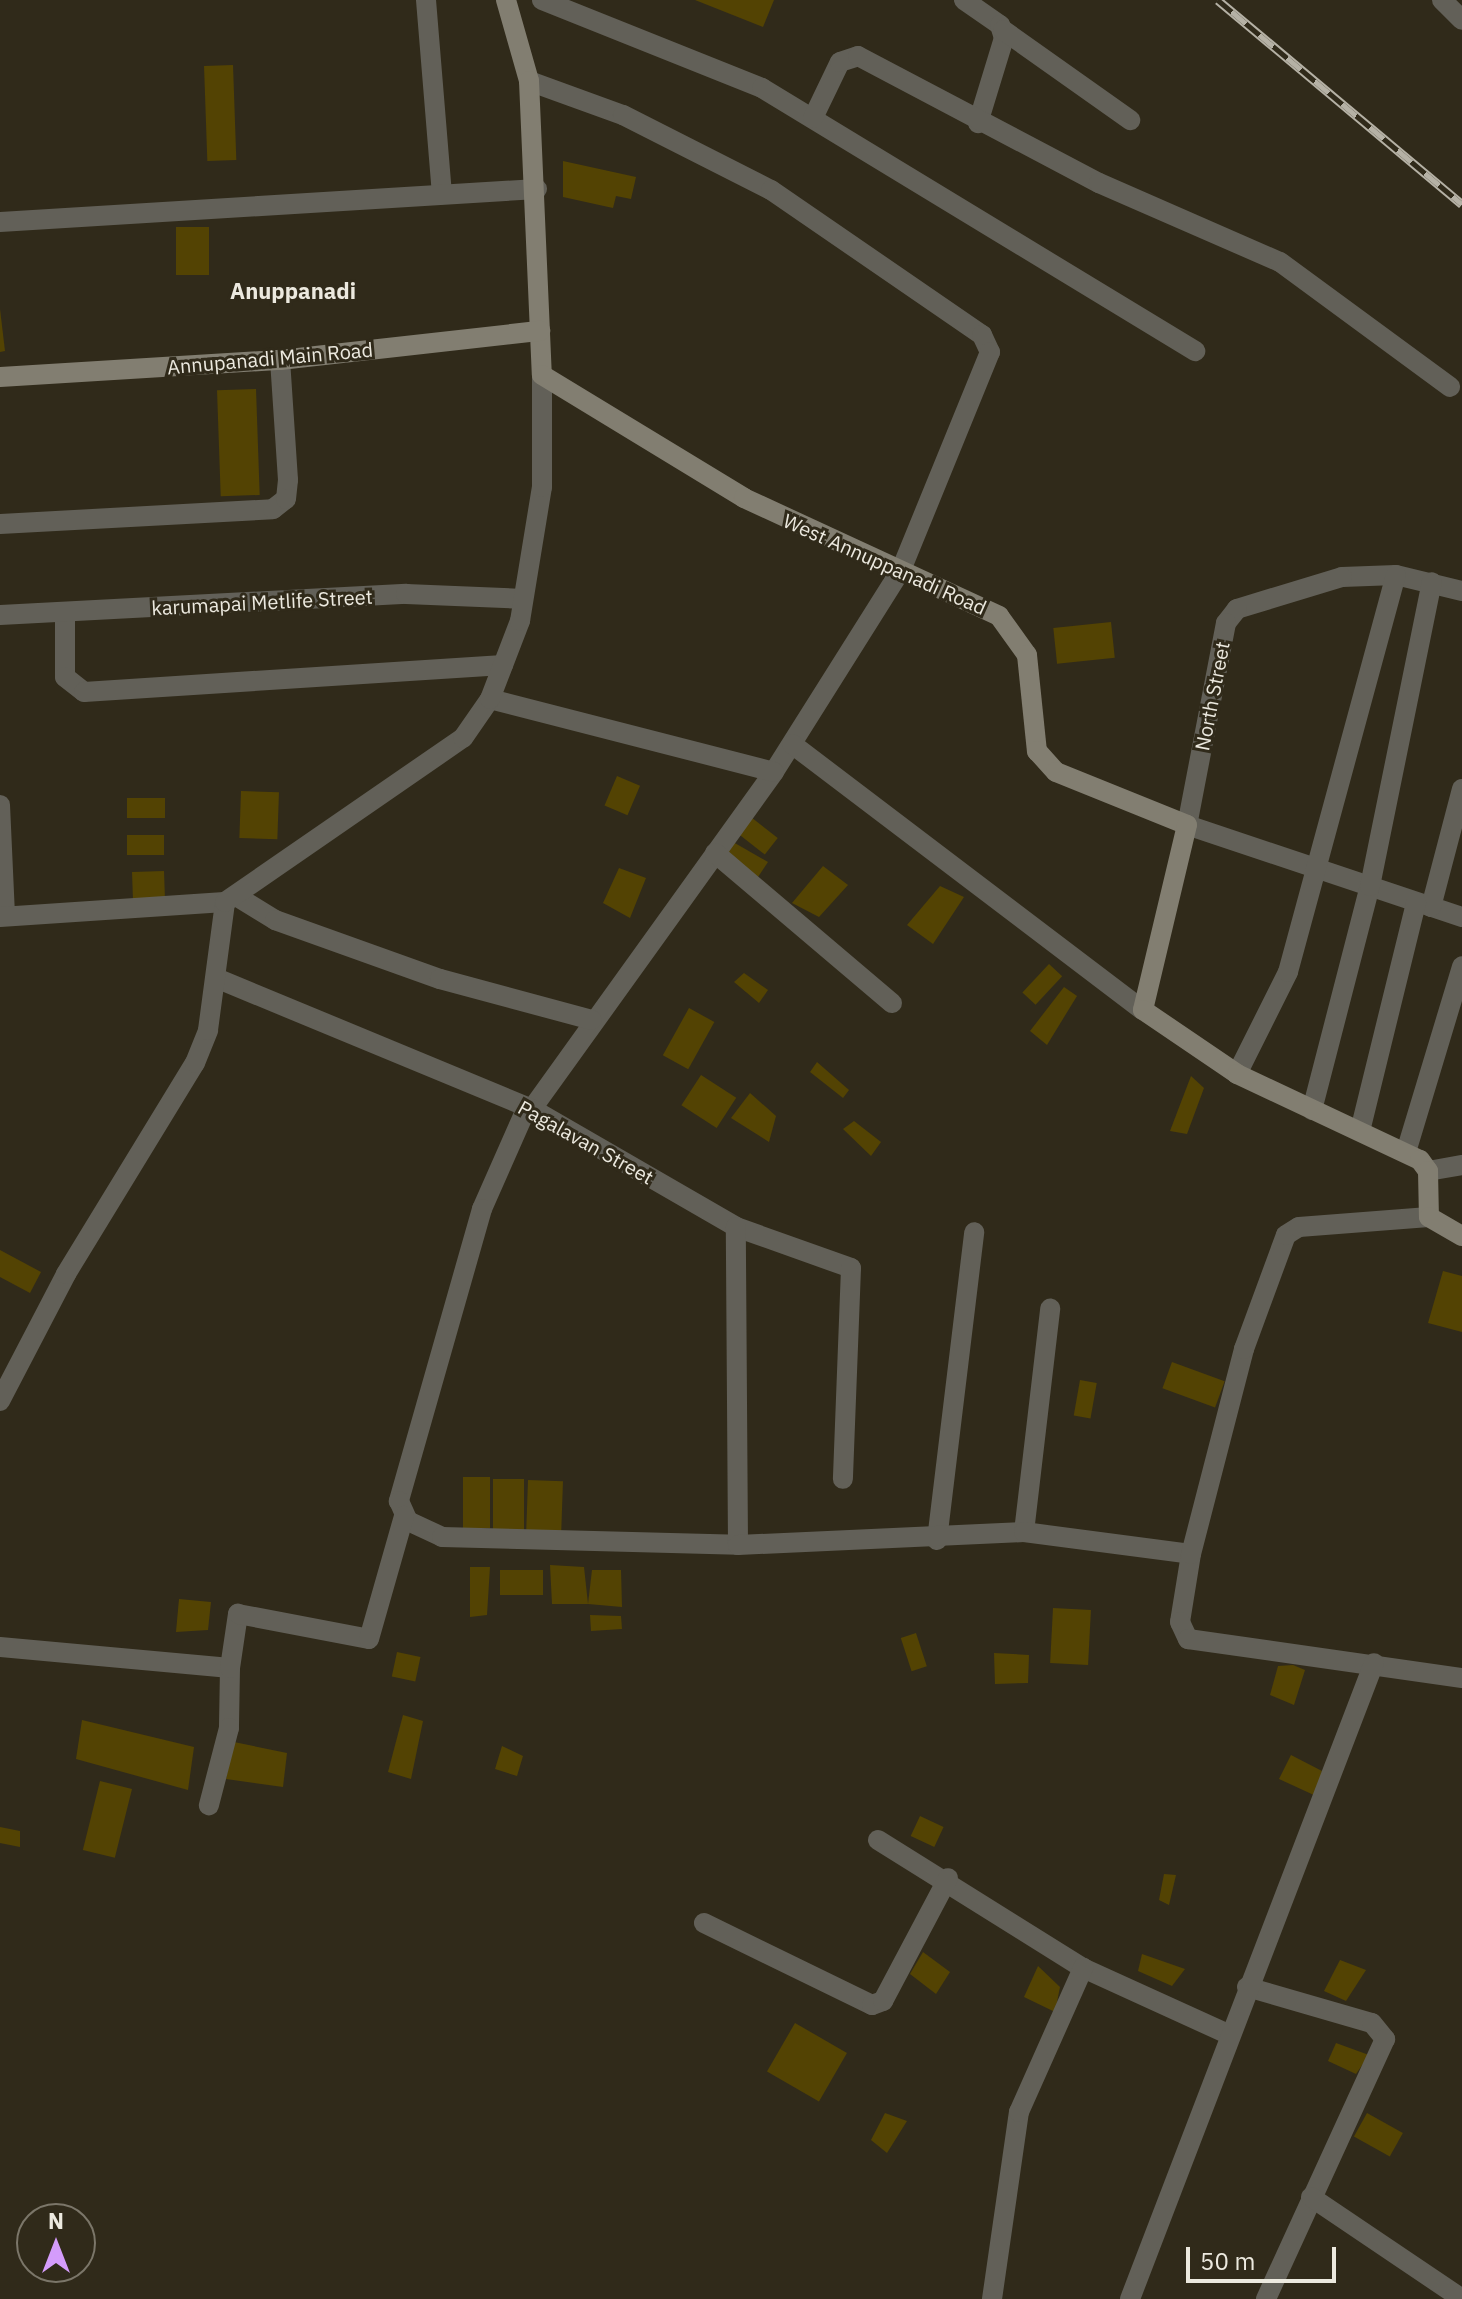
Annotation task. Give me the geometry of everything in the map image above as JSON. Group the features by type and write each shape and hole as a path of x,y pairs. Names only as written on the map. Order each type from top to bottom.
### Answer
{"street":[{"path":"426,0 442,194"},
{"path":"0,1401 66,1274 195,1063 216,978 230,899 463,738 490,699 503,665 523,599 542,487 537,189 529,81 506,0"},
{"path":"542,0 762,88 1195,351"},
{"path":"964,0 1130,120"},
{"path":"1442,0 1462,20"},
{"path":"978,123 1003,30"},
{"path":"813,118 847,56 978,123 1280,262 1450,387"},
{"path":"209,1805 229,1728 230,1668 238,1614 369,1639 404,1516 399,1501 482,1209 530,1108 774,772 901,570 988,363 982,335 771,190 623,115 529,81"},
{"path":"0,222 537,189"},
{"name":"Annupanadi Main Road","path":"0,377 280,360 540,331"},
{"path":"0,524 273,509 286,499 288,480 280,360"},
{"name":"West Annuppanadi Road","path":"542,375 696,473 901,570 972,598 1016,634 1027,655 1037,751 1056,772 1187,825"},
{"path":"1237,1074 1288,972 1320,869 1396,575"},
{"name":"North Street","path":"1187,825 1224,633 1237,609 1342,577 1396,575 1462,591"},
{"path":"1312,1110 1370,886 1432,582"},
{"name":"karumapai Metlife Street","path":"0,615 406,594 523,599"},
{"path":"65,612 65,677 84,692 503,665"},
{"path":"490,699 774,772"},
{"path":"792,744 1143,1010 1237,1074 1406,1152 1428,1171 1429,1217"},
{"path":"1360,1131 1424,905 1462,789"},
{"path":"0,805 3,917 230,899 275,920 440,979 592,1020"},
{"path":"1143,1010 1187,825 1462,917"},
{"path":"715,853 892,1003"},
{"path":"1406,1152 1462,966"},
{"name":"Pagalavan Street","path":"216,978 530,1108 736,1227 838,1261 856,1281 843,1479"},
{"path":"1428,1171 1462,1165"},
{"path":"1462,1236 1429,1217 1299,1227 1286,1235 1244,1349 1191,1554 1180,1622 1188,1639 1374,1663 1443,1681 1462,1678"},
{"path":"736,1227 738,1545"},
{"path":"937,1540 974,1232"},
{"path":"1024,1532 1050,1309"},
{"path":"404,1516 442,1537 738,1545 937,1540 1024,1532 1191,1554"},
{"path":"0,1647 230,1668"},
{"path":"1130,2299 1228,2034 1374,1663"},
{"path":"878,1840 948,1878 1083,1968 1228,2034"},
{"path":"704,1923 872,2005 883,2001 948,1878"},
{"path":"992,2299 1019,2112 1083,1968"},
{"path":"1247,1987 1372,2023 1385,2039 1266,2299"},
{"path":"1311,2197 1462,2299"}],"building":[{"path":"695,0 774,0 763,27"},
{"path":"233,65 236,160 207,161 204,66"},
{"path":"563,161 636,177 631,199 616,196 613,208 563,197"},
{"path":"176,227 209,227 209,275 176,275"},
{"path":"0,309 5,351 0,352"},
{"path":"256,389 260,495 221,496 217,390"},
{"path":"1111,622 1115,658 1057,664 1053,628"},
{"path":"617,776 640,786 628,815 604,805"},
{"path":"241,791 279,792 277,839 239,838"},
{"path":"127,798 165,798 165,818 127,818"},
{"path":"747,814 778,838 765,855 734,831"},
{"path":"127,835 164,835 164,855 127,855"},
{"path":"733,842 768,862 758,877 725,854"},
{"path":"823,866 848,885 819,917 792,903"},
{"path":"619,868 646,878 630,918 603,903"},
{"path":"164,871 165,902 133,903 132,872"},
{"path":"940,886 964,897 933,944 907,925"},
{"path":"1049,964 1062,976 1036,1005 1022,993"},
{"path":"744,973 768,990 759,1003 734,982"},
{"path":"1064,987 1077,996 1047,1045 1030,1031"},
{"path":"689,1008 714,1022 688,1069 663,1055"},
{"path":"817,1062 849,1090 843,1098 810,1072"},
{"path":"701,1075 736,1098 717,1128 681,1105"},
{"path":"1191,1076 1204,1088 1187,1134 1170,1131"},
{"path":"750,1093 776,1116 769,1142 731,1118"},
{"path":"854,1121 881,1142 871,1156 843,1129"},
{"path":"0,1250 41,1272 30,1293 0,1277"},
{"path":"1443,1271 1462,1276 1462,1332 1428,1323"},
{"path":"1172,1362 1225,1381 1215,1407 1162,1388"},
{"path":"1080,1380 1097,1383 1090,1418 1074,1415"},
{"path":"463,1477 490,1477 490,1528 463,1528"},
{"path":"493,1479 524,1479 524,1530 493,1530"},
{"path":"528,1480 563,1481 561,1535 526,1534"},
{"path":"550,1565 584,1567 588,1604 552,1604"},
{"path":"470,1567 490,1567 487,1615 470,1617"},
{"path":"500,1570 543,1570 543,1595 500,1595"},
{"path":"592,1570 621,1570 622,1607 588,1604"},
{"path":"179,1599 211,1602 208,1630 176,1632"},
{"path":"1053,1608 1091,1610 1088,1665 1050,1663"},
{"path":"590,1615 621,1616 622,1629 591,1631"},
{"path":"916,1633 927,1666 912,1671 901,1638"},
{"path":"397,1652 420,1657 415,1681 392,1676"},
{"path":"994,1653 1029,1655 1028,1683 995,1684"},
{"path":"1293,1665 1305,1670 1294,1705 1270,1695 1278,1666"},
{"path":"403,1715 423,1721 411,1779 388,1772"},
{"path":"82,1720 194,1747 188,1790 76,1759"},
{"path":"234,1742 287,1753 283,1787 226,1779"},
{"path":"502,1746 523,1756 517,1776 495,1769"},
{"path":"1291,1755 1322,1771 1316,1796 1279,1779"},
{"path":"100,1781 132,1789 115,1858 83,1850"},
{"path":"920,1816 944,1827 934,1847 911,1836"},
{"path":"0,1827 20,1831 20,1847 0,1843"},
{"path":"1164,1874 1176,1875 1169,1905 1159,1900"},
{"path":"923,1952 950,1972 936,1994 910,1974"},
{"path":"1142,1954 1185,1969 1172,1986 1138,1971"},
{"path":"1340,1960 1366,1970 1346,2001 1324,1991"},
{"path":"1038,1966 1060,1987 1055,2012 1024,1997"},
{"path":"795,2023 847,2053 819,2101 767,2071"},
{"path":"1336,2043 1369,2055 1356,2074 1328,2061"},
{"path":"885,2113 907,2121 887,2153 871,2140"},
{"path":"1367,2113 1403,2133 1390,2156 1354,2137"}],"railway":[{"path":"1218,0 1462,204"}],"district":[{"name":"Anuppanadi","path":"293,291"}]}
